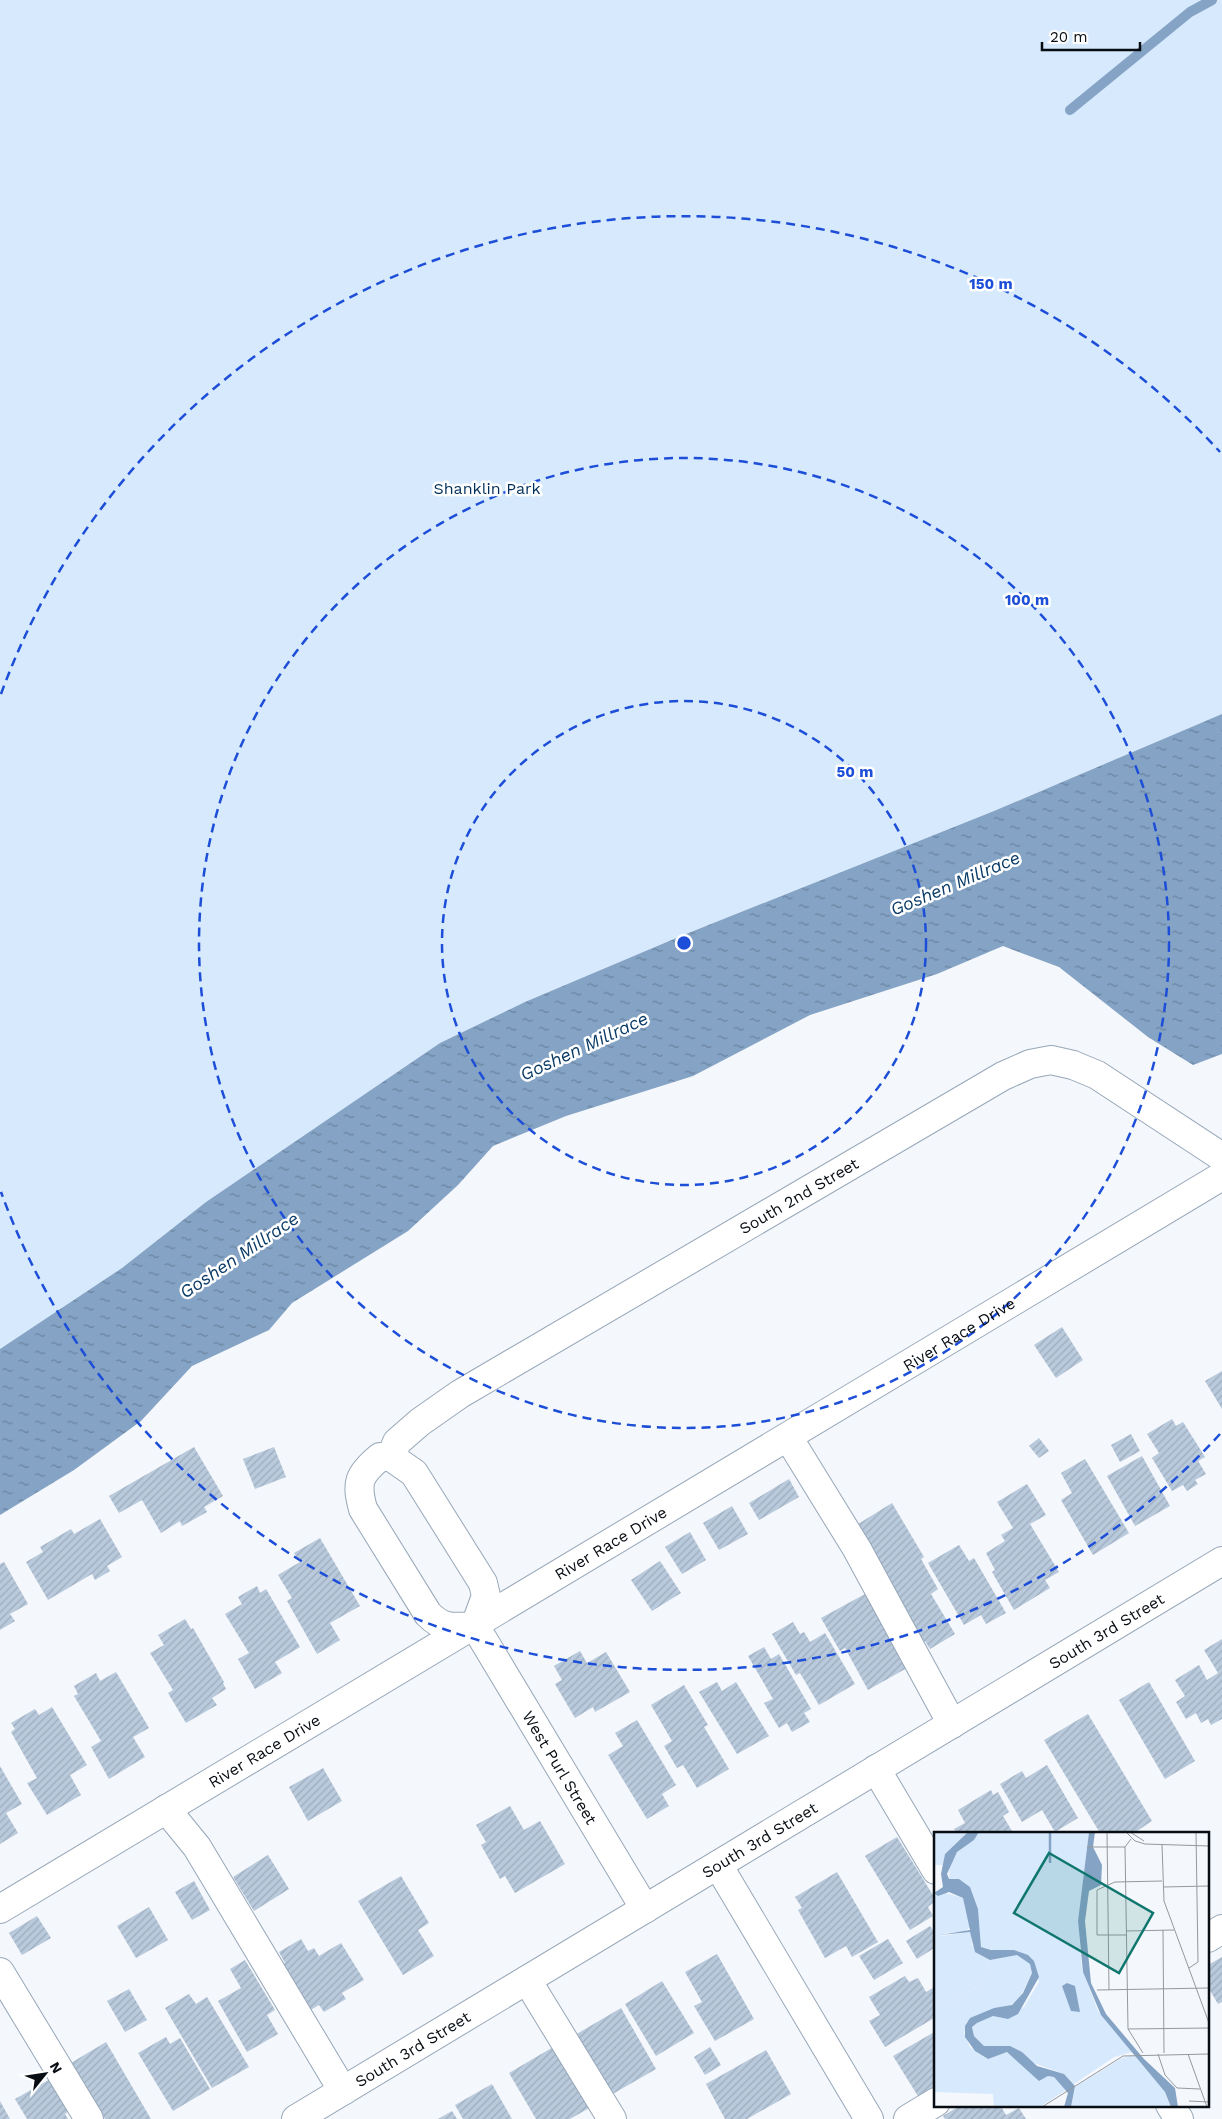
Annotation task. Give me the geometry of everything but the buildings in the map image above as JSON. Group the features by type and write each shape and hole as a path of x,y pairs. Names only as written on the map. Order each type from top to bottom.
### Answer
{"street":[{"name":"South 2nd Street","path":"391,1456 397,1442 420,1422 460,1394 1003,1076 1030,1064 1052,1060 1073,1065 1097,1075 1222,1157"},
{"name":"River Race Drive","path":"0,1909 413,1660 475,1626 1222,1176"},
{"path":"788,1437 857,1549 952,1724"},
{"path":"391,1456 414,1473 483,1583 486,1596 475,1626 452,1628 438,1624 428,1614 363,1509 358,1490 361,1477 369,1466 380,1457 391,1456"},
{"name":"South 3rd Street","path":"296,2119 1222,1560"},
{"name":"West Purl Street","path":"475,1626 645,1909"},
{"path":"876,1770 934,1867"},
{"path":"166,1810 197,1847 343,2091"},
{"path":"718,1865 868,2119"},
{"path":"1210,1937 1222,1929"},
{"path":"0,1972 89,2119"},
{"path":"526,1980 612,2119"},
{"path":"908,2119 934,2103"},
{"path":"1171,2106 1179,2119"}],"green space":[{"name":"Shanklin Park","path":"0,0 1222,0 1222,714 994,811 681,936 525,1002 440,1043 206,1202 122,1268 0,1349"}],"water":[{"name":"Goshen Millrace","path":"1222,714 1222,1054 1193,1065 1148,1037 1059,967 1003,946 937,974 810,1015 693,1076 566,1116 493,1146 458,1185 408,1231 292,1303 269,1330 192,1366 141,1421 74,1470 0,1515 0,1349 122,1268 206,1202 440,1043 525,1002 681,936 994,811"}],"waterway":[{"path":"1070,110 1190,12 1212,0"}]}
